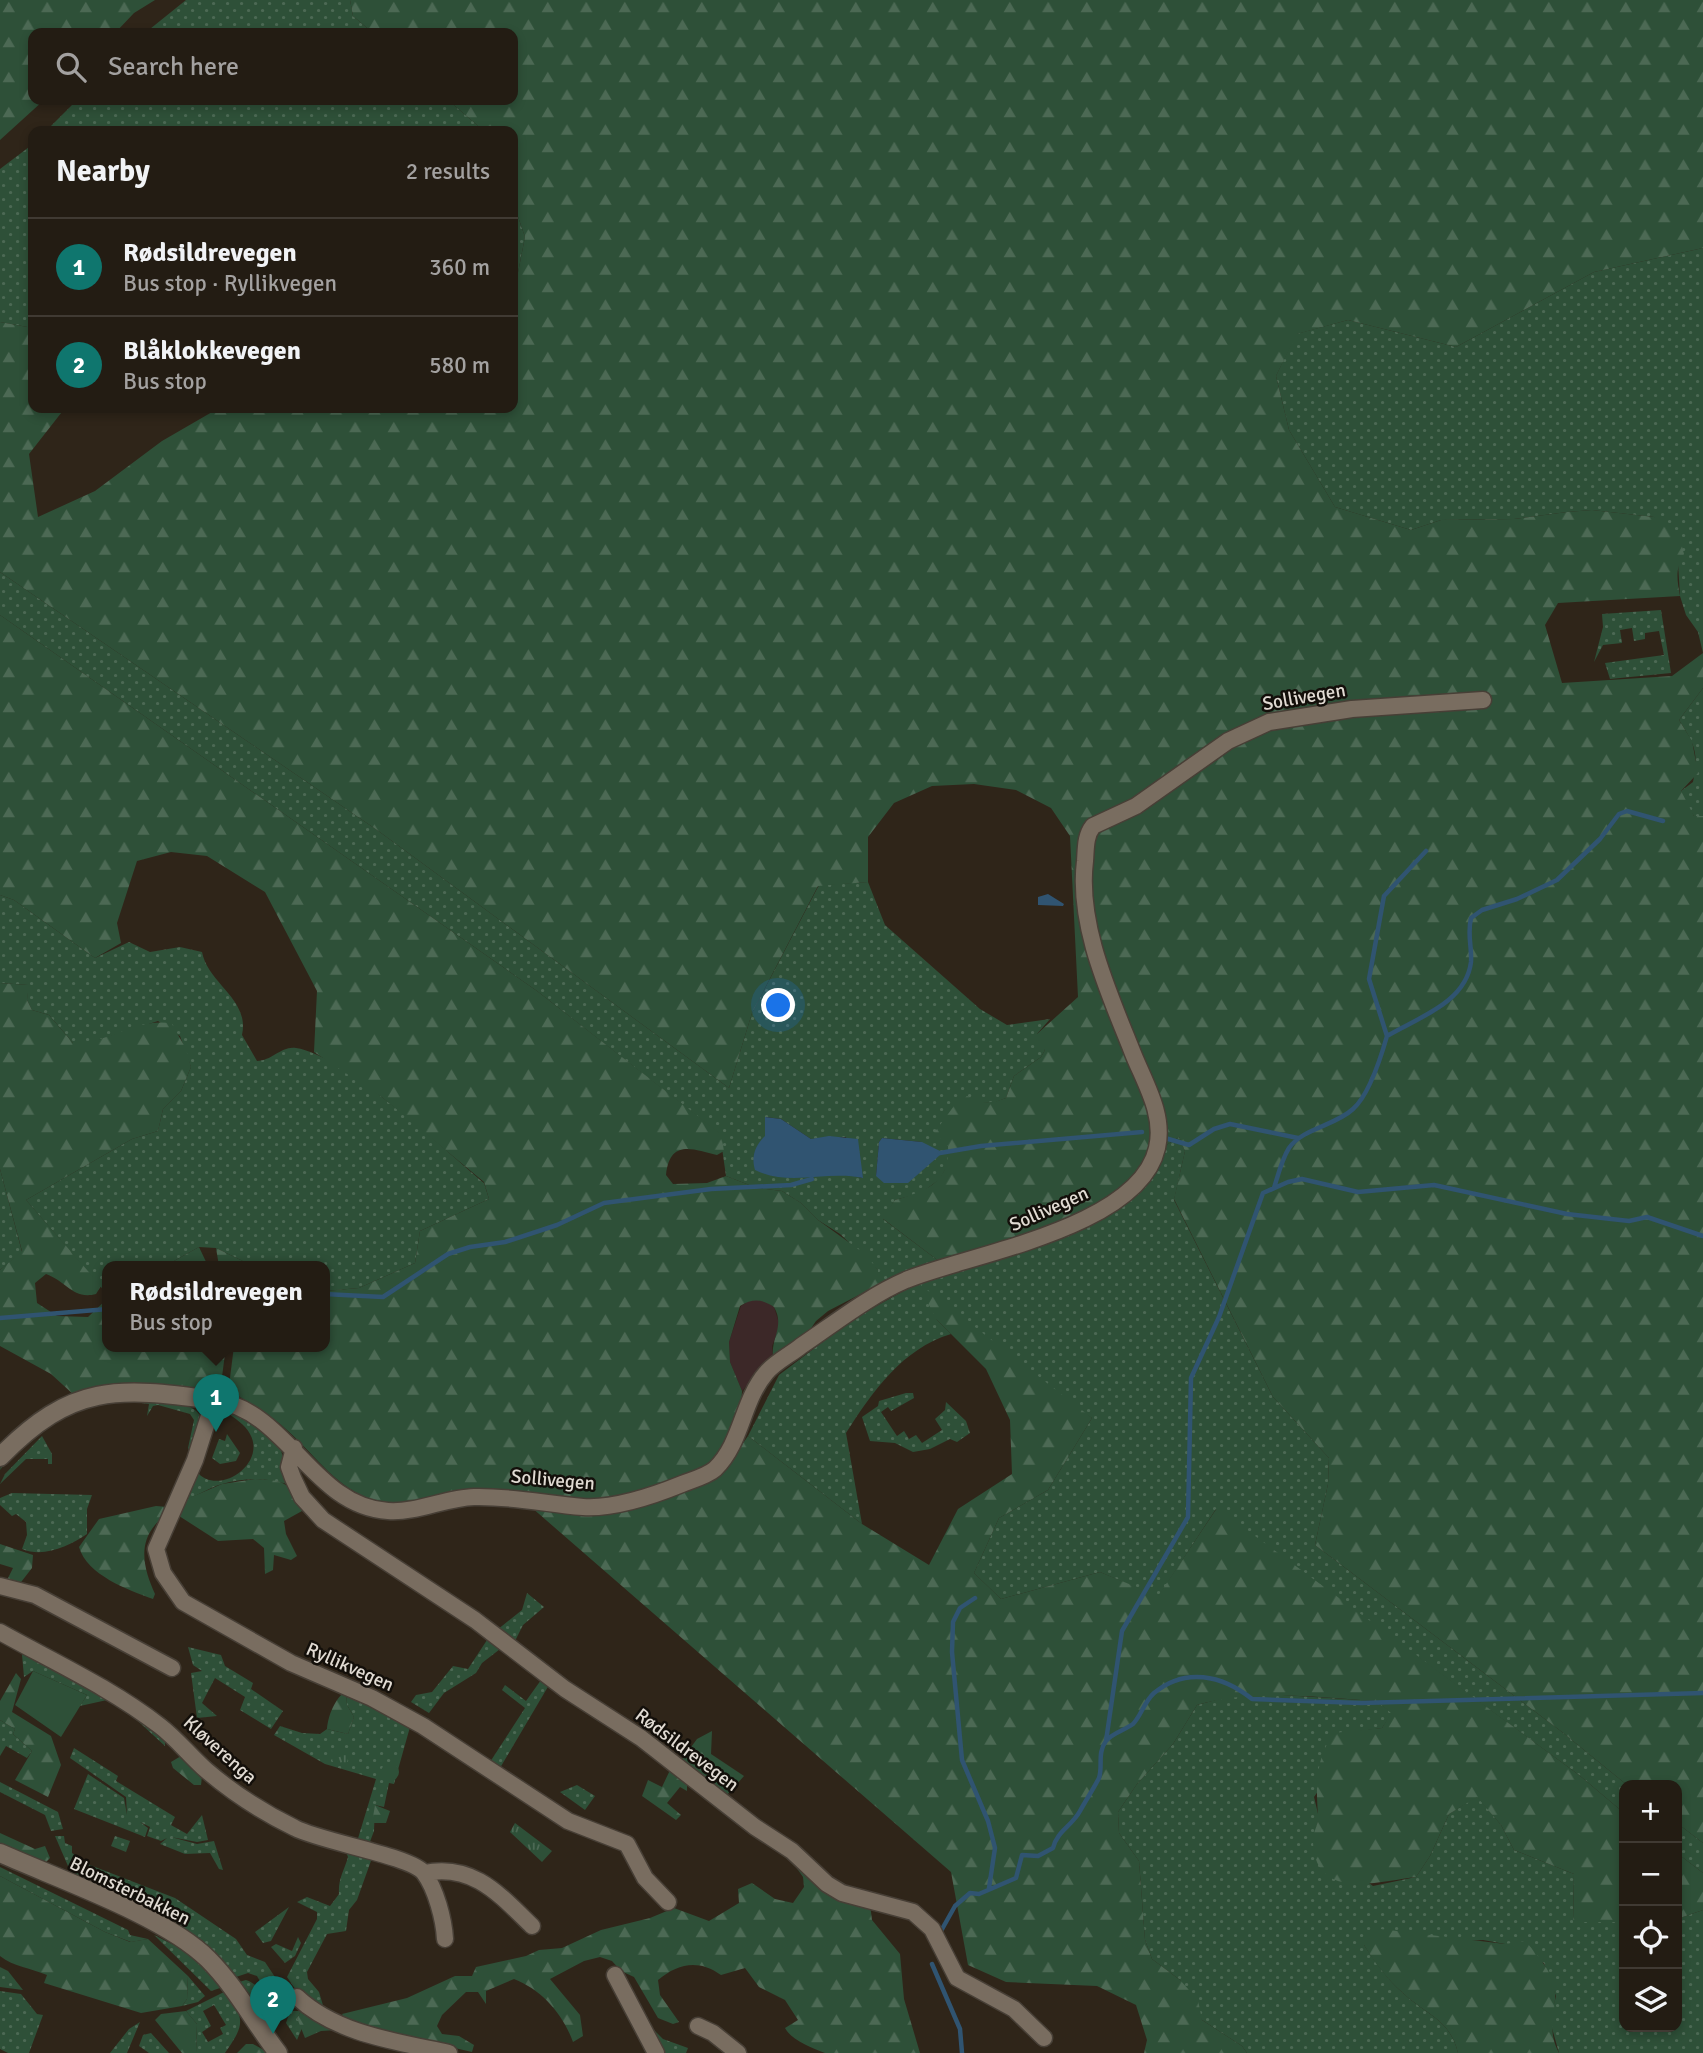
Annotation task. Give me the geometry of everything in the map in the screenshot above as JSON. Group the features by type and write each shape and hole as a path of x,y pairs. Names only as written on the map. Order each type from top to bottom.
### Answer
{"street":[{"name":"Sollivegen","path":"294,1448 334,1489 359,1504 383,1511 413,1510 468,1497 510,1496 586,1507 678,1486 713,1471 732,1446 754,1389 769,1369 840,1319 907,1280 1009,1249 1059,1230 1111,1204 1146,1172 1157,1151 1156,1111 1109,989 1088,925 1083,875 1088,832 1093,826 1136,806 1228,741 1269,722 1352,709 1483,699"},
{"path":"0,1457 20,1436 62,1406 90,1397 142,1392 235,1404 253,1413 294,1448"},
{"name":"Ryllikvegen","path":"214,1400 195,1460 156,1549 163,1573 173,1592 183,1602 278,1657 372,1698 446,1739 568,1821 627,1844 645,1878 668,1902"},
{"name":"Rødsildrevegen","path":"294,1448 289,1467 293,1478 302,1497 323,1520 475,1620 565,1689 641,1738 755,1827 792,1851 827,1884 842,1893 913,1912 932,1929 957,1978 1014,2009 1044,2038"},
{"path":"0,1586 35,1595 172,1668"},
{"name":"Kløverenga","path":"0,1632 115,1694 162,1727 204,1768 251,1805 298,1830 340,1845 405,1861 424,1873 442,1869 465,1872 498,1893 531,1926"},
{"name":"Blomsterbakken","path":"0,1853 142,1917 190,1943 223,1975 278,2053"},
{"path":"424,1873 442,1920 445,1939"},
{"path":"615,1975 656,2053"},
{"path":"297,1997 313,2012 334,2022 449,2053"},
{"path":"698,2026 713,2033 738,2053"}],"shaded area":[{"path":"751,1299 765,1301 774,1307 780,1326 772,1346 773,1356 742,1391 730,1362 729,1342 741,1306"}],"green space":[{"path":"0,0 155,0 134,13 120,28 28,28 28,105 38,105 0,140"},
{"path":"186,0 350,0 353,16 367,28 151,28"},
{"path":"350,0 1703,0 1703,248 1594,272 1456,347 1348,320 1297,334 1276,376 1289,430 1335,507 1411,530 1441,520 1514,519 1592,510 1667,521 1680,539 1684,554 1678,574 1680,596 1558,603 1545,625 1562,683 1672,676 1703,653 1703,688 1679,720 1692,741 1698,773 1681,791 1694,816 1703,816 1703,1843 1682,1827 1682,1780 1621,1780 1562,1732 1315,1545 1328,1484 1329,1458 1273,1397 1174,1199 1185,1151 1179,1137 1165,1146 1156,1132 1154,1144 1134,1181 1076,1218 944,1265 882,1218 895,1200 926,1189 940,1177 948,1159 948,1146 934,1133 954,1106 967,1096 986,1102 1006,1098 1014,1076 1041,1057 1045,1050 1035,1041 1037,1034 1078,997 1070,836 1051,808 1016,790 974,784 932,786 894,803 868,837 868,882 818,886 752,1013 729,1088 377,830 0,572 0,322 28,327 28,413 61,413 29,454 38,517 95,491 162,441 210,413 518,413 518,273 525,237 518,217 518,126 478,126 454,105 518,105 518,28 367,28 353,16"},
{"path":"72,105 454,105 478,126 51,126"},
{"path":"28,148 28,327 0,322 0,169"},
{"path":"518,217 525,237 518,273"},
{"path":"1703,248 1703,653 1698,632 1686,615 1680,596 1678,563 1654,517 1592,510 1514,519 1441,520 1411,530 1335,507 1289,430 1276,376 1296,334 1348,320 1456,347 1594,272"},
{"path":"0,572 377,830 729,1088 752,1013 819,885 868,882 885,925 980,1009 1007,1025 1050,1019 1037,1034 1045,1050 1041,1057 1014,1076 1006,1098 993,1103 979,1102 949,1146 949,1162 940,1179 921,1193 895,1200 883,1219 944,1265 878,1285 878,1270 840,1234 818,1220 801,1203 782,1191 757,1188 726,1176 720,1134 537,991 0,615","holes":["766,1117 781,1119 811,1139 846,1137 862,1178 843,1173 830,1175 765,1136","882,1138 922,1142 876,1176 879,1142"]},
{"path":"1661,610 1671,673 1610,679 1605,663 1664,655 1659,631 1645,633 1645,639 1634,641 1632,628 1620,630 1622,643 1603,645 1594,662 1603,627 1602,614"},
{"path":"0,615 537,991 721,1134 724,1151 717,1155 684,1149 672,1156 666,1175 673,1184 707,1183 726,1176 757,1188 782,1191 865,1254 878,1270 878,1285 828,1311 816,1321 807,1334 773,1356 778,1326 774,1307 757,1301 740,1306 729,1342 730,1362 742,1391 741,1407 729,1441 708,1466 684,1478 607,1500 377,1503 338,1480 282,1425 233,1393 229,1386 233,1352 330,1352 330,1291 359,1288 415,1263 420,1231 489,1199 484,1182 383,1098 314,1052 317,991 265,892 207,856 171,852 137,861 117,923 121,943 95,958 14,900 0,895"},
{"path":"1703,688 1703,816 1694,816 1681,791 1693,782 1695,756 1692,743 1679,720"},
{"path":"0,895 14,900 95,958 129,942 150,952 180,947 202,952 212,973 240,1011 242,1035 257,1061 286,1049 296,1048 316,1054 339,1067 393,1105 484,1183 489,1199 420,1231 415,1263 359,1288 330,1291 330,1261 243,1261 216,1248 199,1247 174,1261 102,1261 102,1288 26,1200 132,1139 158,1131 163,1109 181,1091 191,1067 180,1036 158,1021 86,1044 73,1043 49,1015 32,1010 27,1000 28,985 0,983"},
{"path":"0,983 29,985 27,1000 32,1010 49,1015 73,1043 98,1040 147,1024 172,1024 186,1049 191,1067 181,1091 163,1109 158,1131 132,1139 26,1200 101,1286 96,1294 81,1294 46,1274 35,1283 37,1303 57,1316 88,1317 102,1304 102,1352 225,1352 220,1392 74,1395 51,1374 0,1346 0,1270 22,1251 0,1169"},
{"path":"1179,1137 1185,1151 1174,1200 1273,1397 1329,1458 1328,1484 1315,1545 1562,1732 1621,1780 1619,1809 1579,1775 1216,1509 1158,1597 1100,1572 1001,1599 974,1573 999,1518 1048,1490 1092,1418 936,1319 951,1334 918,1350 890,1373 846,1433 862,1524 748,1436 779,1375 853,1319 918,1283 1037,1247 1097,1222 1130,1198 1156,1173 1165,1146"},
{"path":"0,1169 22,1252 0,1270"},
{"path":"199,1247 206,1261 174,1261"},
{"path":"216,1248 243,1261 218,1261"},
{"path":"918,1283 1092,1418 1048,1490 999,1518 974,1573 1001,1599 1100,1572 1158,1596 1217,1508 1579,1775 1619,1809 1619,1922 1573,1922 1574,1874 1514,1850 1501,1825 1477,1797 1449,1814 1430,1856 1416,1877 1352,1884 1325,1873 1317,1861 1313,1842 1318,1819 1318,1773 1327,1744 1333,1733 1382,1728 1391,1713 1377,1701 1264,1695 1197,1705 1173,1744 1137,1784 1118,1812 1119,1833 1139,1861 1145,1940 1152,1959 1180,1980 1198,2000 1202,2020 1242,2046 1247,2053 1144,2053 1147,2040 1136,2005 1097,1986 1006,1982 968,1965 951,1872 531,1507 585,1514 727,1466 748,1436 862,1524 929,1565 958,1509 1012,1474 1010,1420 986,1369 936,1319"},
{"path":"913,1393 914,1398 891,1411 888,1407 881,1412 897,1436 904,1431 909,1439 916,1435 922,1443 942,1430 935,1419 945,1410 946,1402 966,1421 970,1433 957,1442 950,1439 930,1449 913,1452 895,1443 870,1441 862,1417 878,1406 879,1401"},
{"path":"133,1400 172,1402 197,1412 202,1419 191,1454 188,1448 194,1420 190,1414 158,1405 153,1406 147,1416 149,1404 128,1402 86,1409 47,1427 13,1454 0,1470 14,1449 52,1421 90,1405"},
{"path":"225,1407 279,1441 289,1485 256,1479 238,1480 180,1502 197,1472 206,1479 227,1479 238,1474 252,1456 253,1445 248,1430 225,1411"},
{"path":"227,1434 240,1453 236,1461 220,1464 212,1458 219,1439 225,1441"},
{"path":"42,1436 52,1454 52,1464 48,1464 48,1459 26,1459 0,1484 5,1474"},
{"path":"255,1479 284,1484 303,1507 302,1511 284,1521 286,1534 297,1556 291,1560 274,1555 273,1570 265,1574 264,1548 253,1539 218,1541 176,1514 180,1502 222,1484"},
{"path":"12,1493 92,1495 87,1509 87,1534 72,1543 47,1551 22,1549 27,1535 26,1522 16,1514 12,1516 0,1505 0,1498"},
{"path":"156,1506 168,1507 165,1515 149,1533 144,1550 148,1577 155,1594 153,1599 121,1586 99,1573 83,1557 79,1547 99,1519"},
{"path":"0,1544 33,1555 32,1568 18,1586 6,1582 13,1568 0,1564"},
{"path":"527,1593 544,1607 523,1625 514,1643 497,1630 522,1610"},
{"path":"489,1637 504,1646 482,1663 476,1673 444,1693 429,1713 411,1702 416,1695 432,1692 453,1666 468,1669"},
{"path":"188,1647 221,1655 225,1666 253,1683 251,1689 283,1711 271,1729 240,1710 245,1697 215,1678 202,1703 217,1716 197,1718 191,1673 202,1671 193,1665"},
{"path":"31,1653 100,1691 165,1739 165,1746 127,1711 107,1700 80,1706 87,1695 33,1671 24,1677 22,1655"},
{"path":"33,1671 87,1695 61,1737 15,1705"},
{"path":"16,1673 21,1679 12,1712 51,1736 61,1765 48,1797 15,1780 32,1751 13,1734 15,1729 0,1720 0,1701"},
{"path":"541,1680 549,1685 500,1768 490,1762 525,1708 502,1690 505,1685 526,1701"},
{"path":"346,1691 410,1727 394,1784 389,1783 384,1807 375,1805 374,1831 368,1847 356,1845 376,1779 325,1764 274,1735 280,1726 302,1733 320,1734 327,1729 348,1734 354,1717 347,1705"},
{"path":"346,1691 347,1705 354,1717 348,1734 327,1729 333,1708"},
{"path":"1264,1694 1377,1701 1392,1713 1382,1728 1360,1731 1314,1797 1319,1818 1313,1841 1373,1886 1416,1877 1430,1856 1449,1814 1477,1796 1501,1825 1514,1850 1574,1874 1573,1922 1619,1922 1619,2032 1682,2032 1682,1917 1703,1910 1703,2053 1559,2053 1550,2021 1556,1996 1544,1963 1505,1944 1483,1940 1364,1945 1397,1988 1443,2025 1458,2053 1247,2053 1242,2046 1202,2020 1180,1980 1152,1959 1145,1940 1139,1861 1119,1833 1118,1812 1137,1784 1173,1744 1197,1705 1227,1697"},
{"path":"0,1720 15,1729 13,1734 32,1751 27,1758 6,1746 0,1756"},
{"path":"712,1731 711,1754 744,1776 727,1795 717,1792 680,1762 697,1739"},
{"path":"74,1748 118,1776 116,1781 175,1817 171,1825 187,1834 202,1815 208,1840 197,1842 171,1837 197,1844 214,1841 223,1870 219,1869 210,1853 185,1854 160,1844 167,1838 161,1841 147,1836 150,1827 140,1822 148,1828 145,1837 74,1809 88,1774 124,1798 127,1815 126,1797 70,1758"},
{"path":"337,1750 343,1750 348,1758 346,1764 337,1766 332,1761 332,1755"},
{"path":"181,1756 202,1776 201,1785 194,1785 173,1768 171,1762"},
{"path":"390,1763 396,1766 399,1772 396,1778 390,1781 384,1778 381,1772 384,1766"},
{"path":"671,1768 687,1779 687,1791 680,1787 667,1803 681,1815 676,1820 642,1796 648,1780 662,1787"},
{"path":"0,1782 58,1812 63,1829 51,1831 45,1815 0,1792"},
{"path":"577,1785 595,1796 585,1810 560,1792"},
{"path":"375,1805 390,1811 386,1823 372,1823"},
{"path":"515,1823 552,1851 542,1862 510,1832"},
{"path":"1682,1827 1703,1843 1703,1873 1682,1857"},
{"path":"0,1833 35,1849 45,1846 50,1858 43,1865 0,1846"},
{"path":"55,1836 64,1836 65,1843 72,1846 72,1853 90,1865 175,1898 236,1939 247,1955 265,1962 279,1983 278,1998 272,2003 257,1976 248,1973 236,1977 239,1982 246,1980 260,1989 268,2003 270,2014 263,2014 226,1971 71,1873"},
{"path":"115,1836 130,1841 126,1852 111,1846"},
{"path":"346,1852 372,1858 357,1900 349,1910 346,1931 327,1934 307,1972 308,1979 319,1992 325,2012 298,1993 287,1977 317,1919 317,1912 297,1902 307,1897 330,1906 339,1894 340,1879 348,1857"},
{"path":"1682,1857 1703,1873 1703,1910 1682,1917"},
{"path":"801,1865 870,1904 872,1920 900,1954 904,1999 920,2053 825,2053 808,2046 785,2028 798,2020 785,2000 759,1987 745,1968 721,1975 705,1967 689,1965 673,1970 658,1980 660,1995 679,2022 673,2024 658,2018 634,1977 621,1971 612,1961 600,1957 584,1961 550,1979 580,2015 583,2036 573,2042 564,2022 550,2004 534,1990 514,1979 486,1991 486,2004 478,1992 466,1992 442,2015 437,2026 442,2034 459,2036 474,2045 472,2052 347,2023 342,2014 407,1998 455,1976 472,1976 476,1967 526,1956 539,1950 562,1948 601,1930 650,1918 674,1908 709,1921 739,1903 738,1889 752,1883 775,1899 793,1903 804,1887 803,1877 796,1867"},
{"path":"0,1867 128,1930 130,1935 148,1939 131,1942 105,1932 0,1876"},
{"path":"0,1876 105,1932 130,1942 148,1939 188,1976 187,1999 182,2006 141,2013 44,1983 47,1975 5,1960 0,1956"},
{"path":"289,1907 271,1941 263,1943 255,1932"},
{"path":"1372,1928 1505,1944 1525,1941 1541,1960 1553,1983 1553,2032 1559,2053 1458,2053 1443,2025 1397,1988 1372,1958 1364,1945"},
{"path":"154,1935 186,1951 223,1987 211,1991"},
{"path":"298,1937 301,1943 295,1956 285,1963 271,1947 276,1944 292,1951"},
{"path":"0,1967 8,1971 23,1990 0,1987"},
{"path":"188,1976 205,1996 198,2002 182,2006 187,1999"},
{"path":"0,1991 21,1994 37,2014 43,2015 29,2053 8,2053 0,2049"},
{"path":"226,1991 237,2009 240,2022 225,2053 196,2053 197,2024 186,2011","holes":["214,2005 226,2025 220,2028 223,2034 208,2042 202,2032 211,2026 203,2011"]},
{"path":"186,2011 197,2024 196,2053 182,2053 155,2020 161,2014"},
{"path":"290,2011 301,2011 297,2018 302,2028 297,2040 286,2023"},
{"path":"301,2011 337,2030 321,2031 305,2038 297,2018"},
{"path":"140,2022 127,2053 110,2053 129,2029"},
{"path":"651,2027 663,2039 688,2048 686,2053 665,2053"},
{"path":"151,2033 169,2053 149,2053 139,2046 143,2035"},
{"path":"246,2044 253,2044 269,2053 237,2053"}],"water":[{"path":"1048,894 1064,904 1063,906 1038,905 1038,897"},
{"path":"765,1117 781,1119 811,1139 829,1136 858,1139 863,1178 795,1178 768,1175 755,1170 754,1156 756,1147 765,1136"},
{"path":"882,1138 922,1142 940,1151 940,1155 908,1183 884,1183 876,1176 879,1142"}],"waterway":[{"path":"1274,1188 1284,1157 1295,1141 1346,1115 1359,1103 1374,1075 1387,1036 1438,1008 1460,988 1471,962 1471,918 1482,910 1517,899 1557,880 1600,839 1619,814 1627,811 1663,821"},
{"path":"1387,1036 1369,979 1384,896 1426,851"},
{"path":"1165,1138 1189,1145 1214,1129 1230,1124 1298,1138"},
{"path":"940,1153 981,1146 1142,1132"},
{"path":"330,1294 383,1297 448,1254 470,1247 505,1242 557,1225 604,1203 711,1189 791,1185 812,1179"},
{"path":"1106,1741 1122,1631 1188,1517 1191,1378 1219,1317 1263,1193 1302,1179 1358,1192 1434,1185 1567,1214 1629,1221 1647,1217 1703,1236"},
{"path":"0,1318 102,1310"},
{"path":"975,1598 960,1608 953,1622 952,1652 962,1760 988,1821 995,1848 989,1888"},
{"path":"941,1931 955,1906 970,1893 979,1894 1016,1878 1022,1855 1038,1856 1053,1848 1058,1837 1077,1816 1099,1778 1102,1750 1106,1741 1133,1724 1154,1693 1178,1680 1191,1677 1216,1680 1252,1699 1361,1703 1703,1693"},
{"path":"932,1964 960,2029 962,2053"}],"place":[{"name":"Rødsildrevegen","path":"216,1432"},
{"name":"Blåklokkevegen","path":"273,2034"}]}
